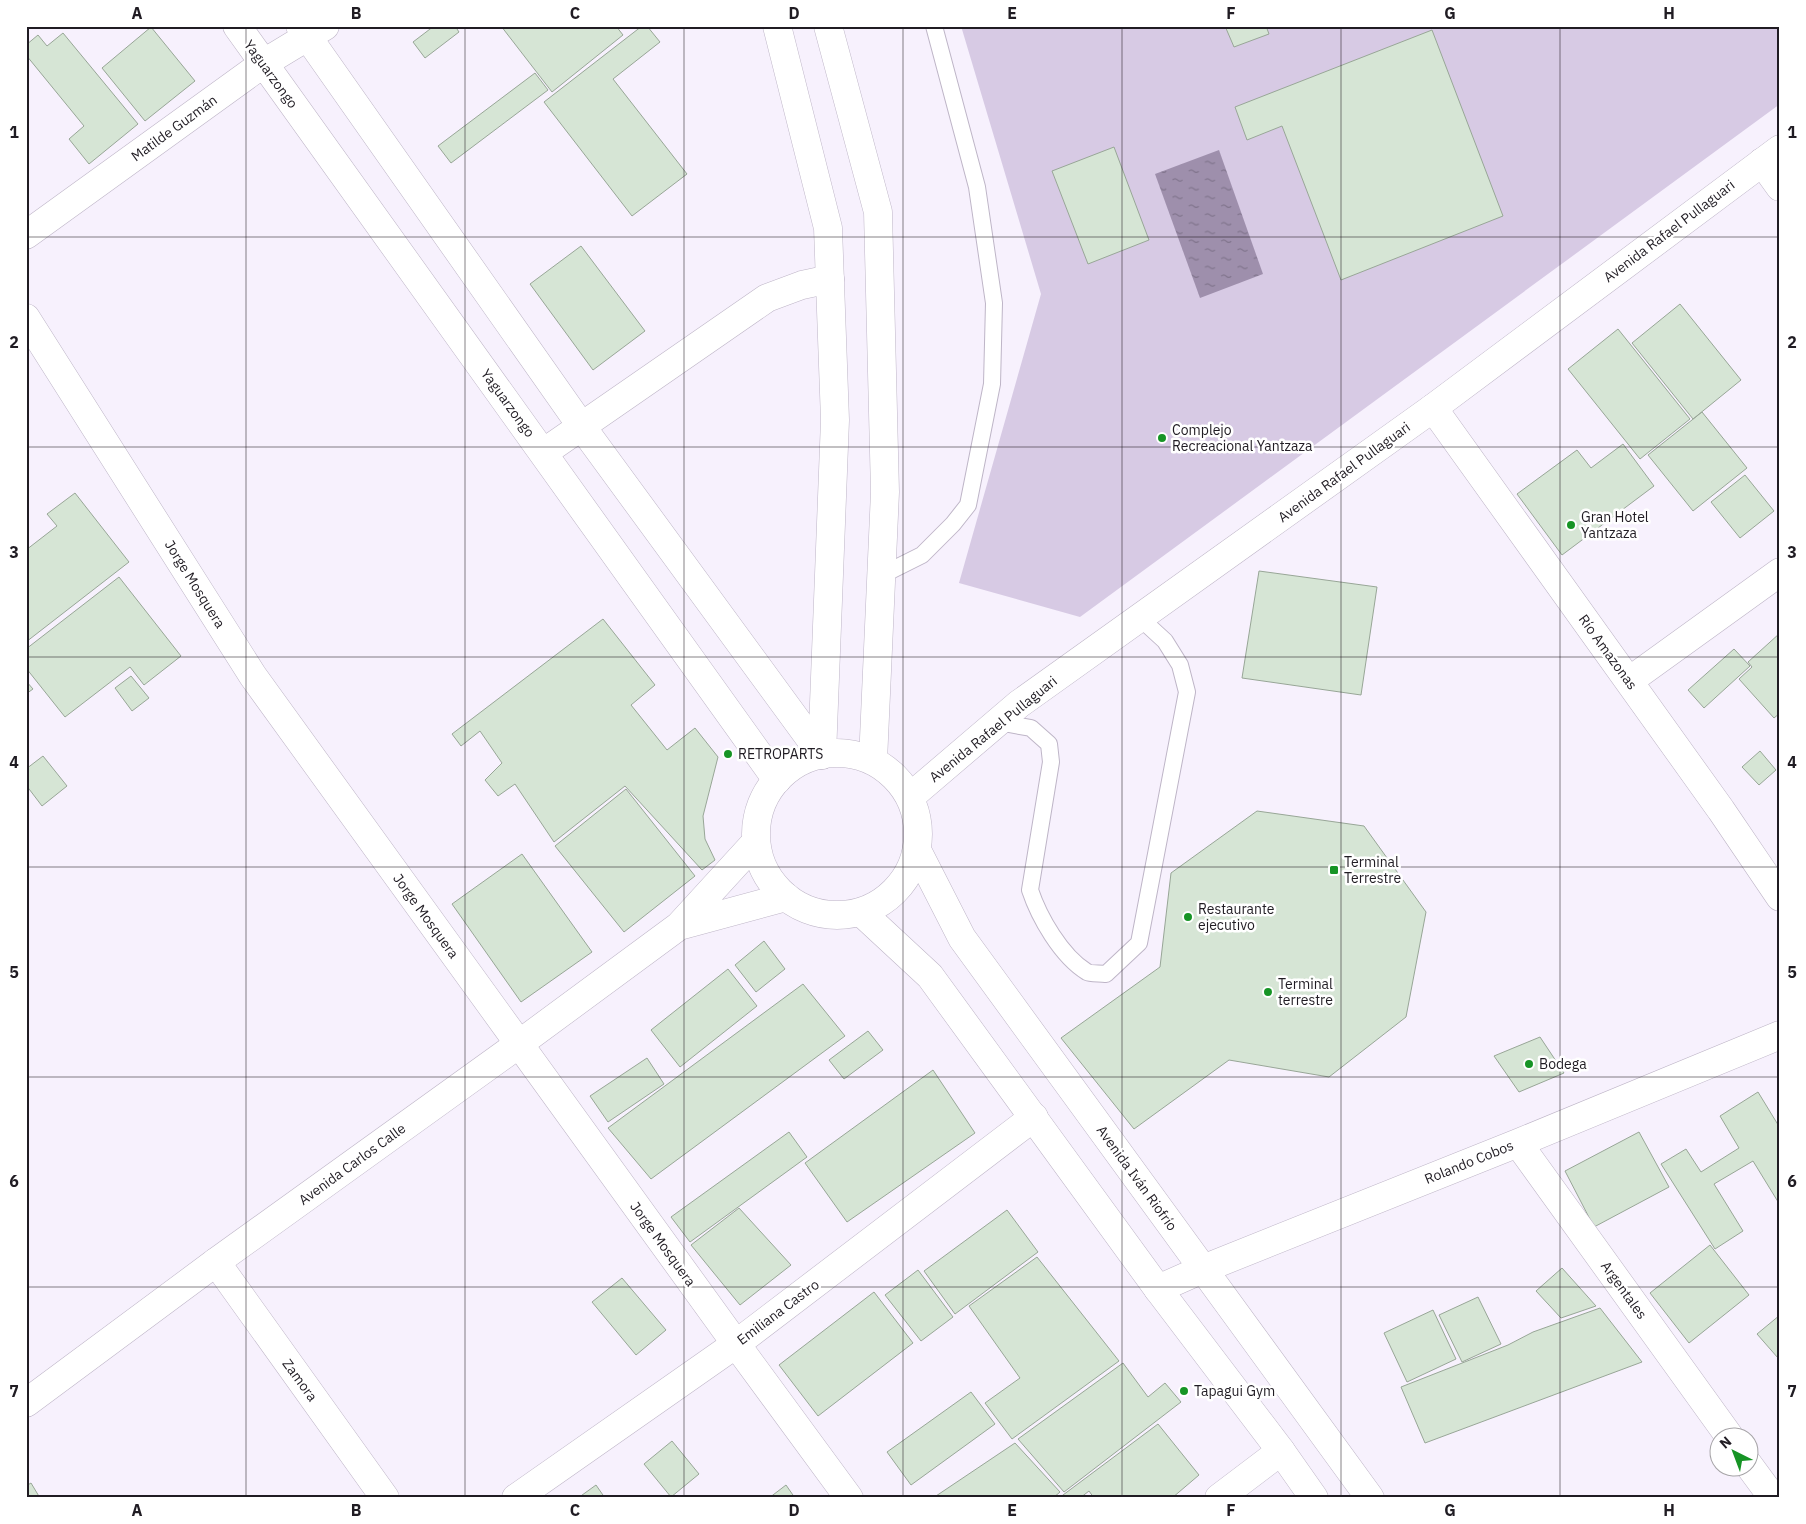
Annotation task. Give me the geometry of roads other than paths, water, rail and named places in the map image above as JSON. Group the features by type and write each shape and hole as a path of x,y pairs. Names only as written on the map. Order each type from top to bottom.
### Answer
{"street":[{"name":"Yaguarzongo","path":"237,26 777,780"},
{"path":"777,26 828,228 835,420 822,755"},
{"path":"828,26 878,212 885,492 873,761"},
{"name":"Matilde Guzmán","path":"26,235 311,30"},
{"path":"311,30 582,427 822,755"},
{"path":"1771,156 1780,187"},
{"name":"Avenida Rafael Pullaguari","path":"910,797 1019,704 1433,408 1771,156"},
{"path":"543,452 767,298 802,285 830,279"},
{"name":"Jorge Mosquera","path":"26,318 253,676 849,1498"},
{"name":"Río Amazonas","path":"1433,408 1721,810 1780,897"},
{"path":"1629,681 1780,572"},
{"path":"848,754 873,761 894,776 910,797 917,823 917,850 907,875 888,897 861,912 828,916 796,906 776,889 754,844 762,804 777,780 797,764 822,755 848,754"},
{"name":"Avenida Carlos Calle","path":"26,1403 216,1262 519,1044 679,926 754,844"},
{"name":"Avenida Iván Riofrío","path":"917,850 962,938 1370,1498"},
{"name":"Avenida Carlos Calle","path":"679,926 786,897"},
{"path":"861,912 930,976 1158,1289 1281,1451 1314,1498"},
{"name":"Rolando Cobos","path":"1158,1289 1203,1269 1518,1143 1780,1035"},
{"name":"Emiliana Castro","path":"516,1498 736,1344 1034,1117"},
{"name":"Argentales","path":"1518,1143 1722,1426"},
{"name":"Zamora","path":"216,1262 384,1498"},
{"path":"1219,1498 1281,1451"},
{"path":"1757,1476 1773,1498"}],"lane":[{"path":"882,575 922,555 953,524 968,505 992,384 994,303 977,187 934,26"},
{"path":"998,722 1031,728 1050,744 1051,762 1030,890 1036,910 1050,933 1070,957 1088,973 1106,974 1139,943 1187,692 1180,665 1165,641 1140,618"}],"water":[{"path":"1219,150 1263,274 1200,298 1155,174"}],"place":[{"name":"Complejo Recreacional Yantzaza","path":"1162,438"},
{"name":"Gran Hotel Yantzaza","path":"1571,525"},
{"name":"RETROPARTS","path":"728,754"},
{"name":"Terminal Terrestre","path":"1334,870"},
{"name":"Restaurante ejecutivo","path":"1188,917"},
{"name":"Terminal terrestre","path":"1268,992"},
{"name":"Bodega","path":"1529,1064"},
{"name":"Tapagui Gym","path":"1184,1391"}]}
